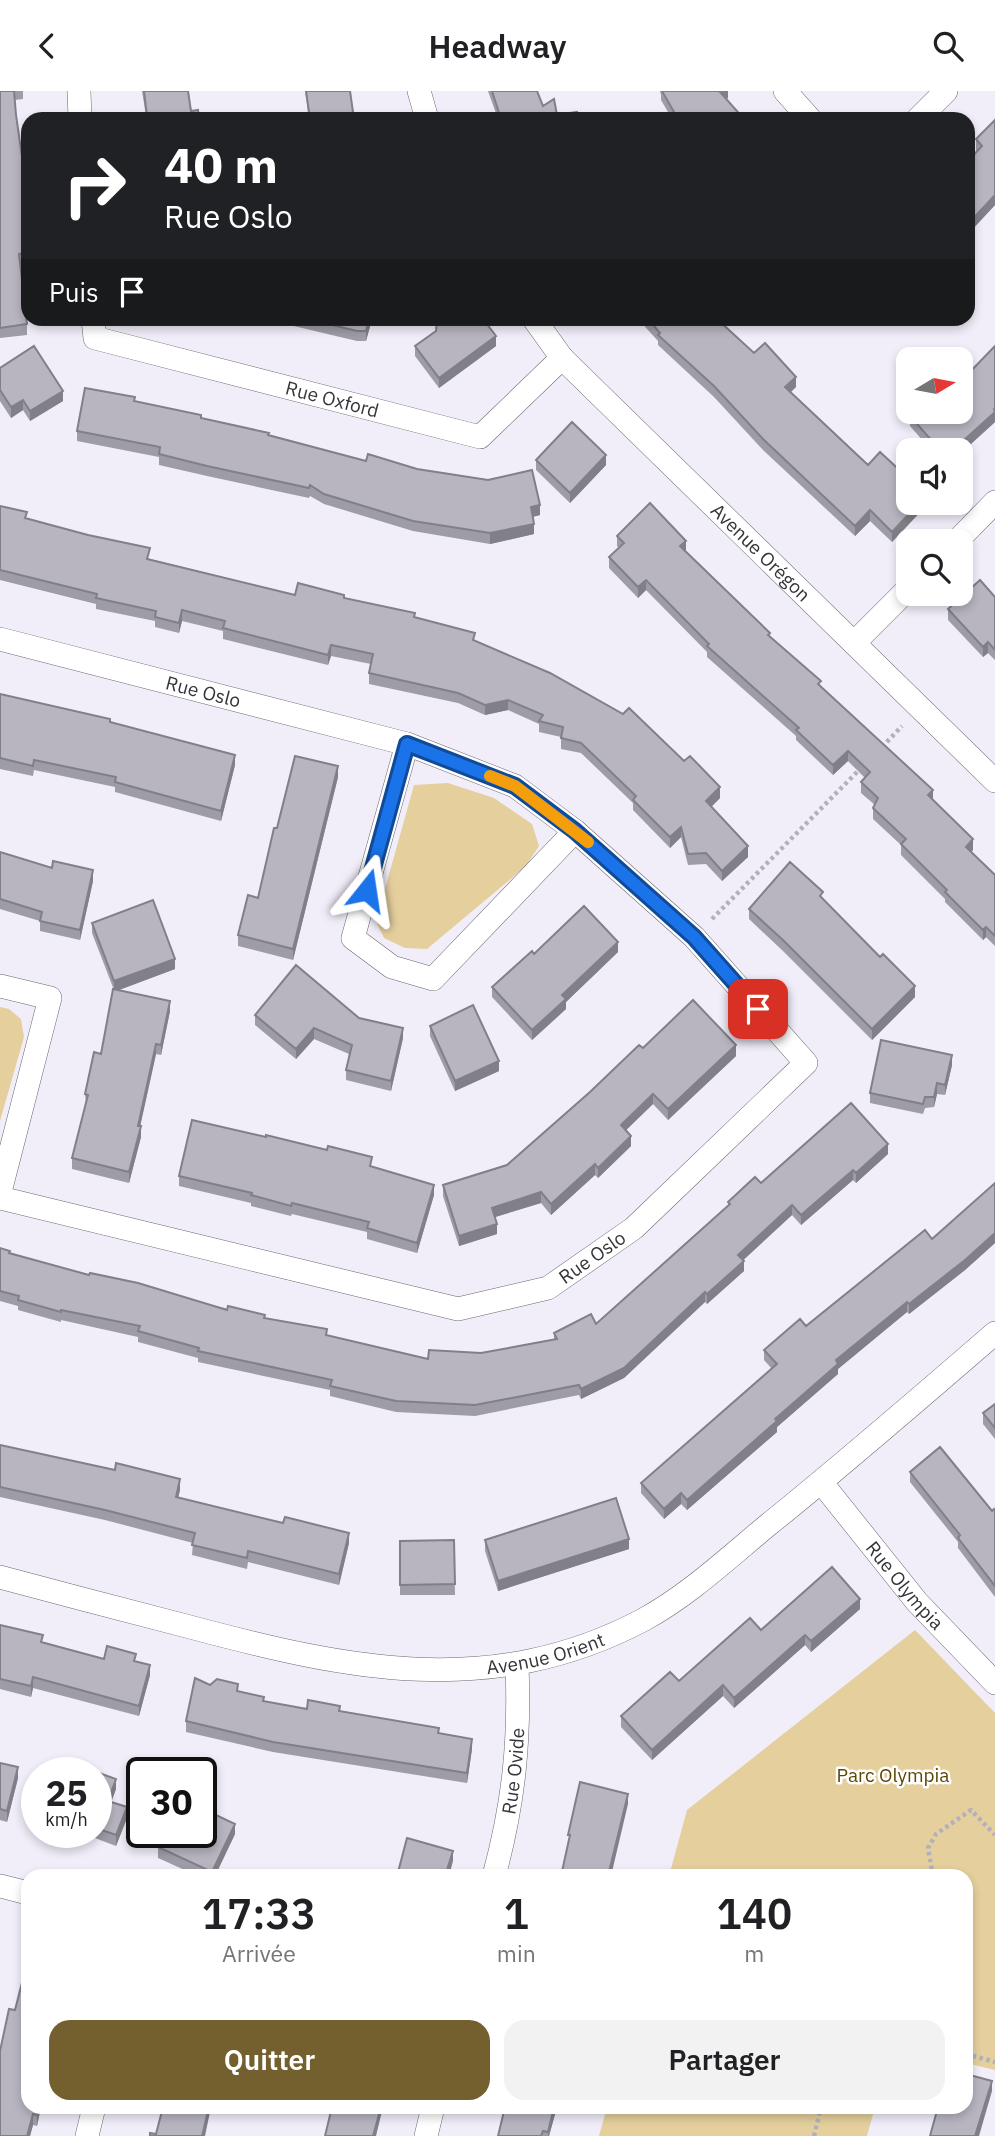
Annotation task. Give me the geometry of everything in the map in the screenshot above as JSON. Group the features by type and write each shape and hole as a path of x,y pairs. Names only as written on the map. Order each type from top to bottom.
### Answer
{"street":[{"path":"79,91 80,112"},
{"path":"419,91 425,112"},
{"path":"785,91 804,112"},
{"path":"925,112 946,91"},
{"name":"Rue Oxford","path":"94,326 95,338 480,436 562,358"},
{"name":"Avenue Orégon","path":"539,326 562,358 995,781"},
{"path":"969,529 995,502"},
{"path":"854,643 896,601"},
{"name":"Rue Oslo","path":"0,639 407,744 515,786 575,831 694,937 806,1063 634,1228 548,1287 458,1308 0,1195 50,998 0,986"},
{"path":"407,744 353,938 392,967 433,979 575,831"},
{"name":"Avenue Orient","path":"0,1577 284,1652 338,1663 421,1670 471,1670 517,1665 595,1641 643,1619 687,1591 821,1482 995,1333"},
{"name":"Rue Olympia","path":"821,1482 918,1602 995,1682"},
{"name":"Rue Ovide","path":"496,1869 514,1786 517,1665"},
{"path":"0,1886 21,1891"},
{"path":"87,2136 92,2114"},
{"path":"426,2136 431,2114"}],"path":[{"path":"875,753 904,724"},
{"path":"694,937 866,763"},
{"path":"932,1869 928,1848 936,1834 971,1810 995,1835"},
{"path":"973,2056 995,2061"},
{"path":"814,2136 819,2114"}],"green space":[{"path":"448,783 494,798 532,824 539,846 526,866 427,949 405,948 384,938 376,921 414,785"},
{"path":"0,1007 9,1009 21,1019 24,1037 0,1121"},
{"name":"Parc Olympia","path":"915,1630 995,1713 995,2070 973,2065 973,1869 671,1869 687,1810"},
{"path":"605,2114 873,2114 867,2136 599,2136"}],"building":[{"path":"0,91 14,91 21,150 21,325 0,328"},
{"path":"144,91 188,91 191,111 198,112 147,112"},
{"path":"306,91 350,91 353,112 309,112"},
{"path":"492,91 537,91 543,106 554,99 556,112 499,112"},
{"path":"662,91 723,91 720,92 738,112 674,112"},
{"path":"995,120 995,195 975,216 975,154 982,146 976,139"},
{"path":"336,326 367,326 366,331"},
{"path":"436,326 488,326 496,336 439,378 415,346 436,331"},
{"path":"654,326 725,326 754,353 765,343 796,377 785,387 868,465 880,452 896,467 896,515 908,515 892,532 870,510 855,526 763,439 714,386 658,335 660,333"},
{"path":"34,346 63,391 30,411 23,400 11,407 0,390 0,368"},
{"path":"995,346 995,412 966,438 929,438 917,424 973,424 973,369"},
{"path":"85,388 135,397 134,401 201,415 201,418 269,433 268,435 366,461 368,454 417,469 488,480 532,470 540,505 531,507 534,524 490,533 413,521 324,494 310,485 309,488 207,466 159,454 160,447 77,431"},
{"path":"572,422 606,455 570,493 536,460"},
{"path":"650,503 686,541 680,546 770,633 768,635 821,681 818,684 933,790 928,795 973,839 966,847 995,875 995,936 986,927 983,930 945,892 947,890 901,844 906,839 873,808 878,798 861,782 870,772 848,751 833,765 796,730 799,728 707,646 709,644 646,580 638,587 609,557 624,543 617,536"},
{"path":"0,506 27,512 25,518 150,548 147,559 295,595 298,583 344,595 344,598 415,613 414,617 475,633 473,640 550,673 623,714 629,708 684,761 690,756 720,787 706,801 748,846 722,871 706,853 688,854 681,827 670,837 633,800 636,796 581,743 561,738 563,727 539,721 543,715 508,700 485,705 458,693 369,673 373,654 331,645 328,655 223,628 225,621 182,610 179,623 155,617 156,611 96,598 97,594 0,570"},
{"path":"980,580 995,597 995,650 988,642 983,647 948,609 951,606 973,606 973,586"},
{"path":"0,694 110,719 110,722 235,755 221,811 115,782 116,777 34,760 33,766 0,758"},
{"path":"295,756 338,766 293,949 238,935 248,895 258,898 274,828 277,828"},
{"path":"0,852 52,868 53,861 93,870 80,930 40,921 42,912 0,899"},
{"path":"790,862 823,892 820,896 880,957 883,954 915,986 872,1029 749,909"},
{"path":"153,900 175,959 114,981 92,923"},
{"path":"584,906 618,942 562,995 566,999 532,1030 492,987 532,951 534,954"},
{"path":"296,965 359,1018 403,1028 391,1081 346,1070 352,1045 314,1028 296,1049 255,1015"},
{"path":"113,989 170,1001 161,1045 156,1044 138,1126 141,1126 129,1172 72,1158 88,1095 85,1094 94,1052 101,1054"},
{"path":"693,1000 736,1045 668,1109 653,1094 621,1125 631,1136 598,1168 595,1164 551,1204 541,1192 492,1208 497,1224 459,1236 443,1185 507,1165 639,1045 643,1048"},
{"path":"473,1005 499,1061 455,1081 430,1026"},
{"path":"881,1040 952,1055 945,1085 937,1083 934,1097 925,1097 923,1104 870,1093"},
{"path":"851,1103 888,1144 856,1173 853,1170 801,1215 792,1205 738,1255 744,1261 707,1294 705,1292 624,1368 581,1389 579,1385 475,1405 396,1401 330,1386 332,1380 198,1351 199,1348 138,1331 140,1326 61,1312 18,1300 19,1296 0,1291 0,1248 10,1251 9,1253 89,1275 90,1273 138,1283 227,1310 228,1306 265,1315 264,1318 327,1329 326,1335 428,1359 429,1350 481,1353 557,1339 554,1333 591,1314 596,1324 730,1204 728,1202 755,1177 761,1183"},
{"path":"192,1120 327,1150 328,1146 372,1157 370,1166 434,1185 417,1243 367,1228 369,1222 292,1203 291,1206 251,1195 252,1193 179,1176"},
{"path":"995,1183 995,1233 965,1260 909,1304 907,1302 836,1360 838,1364 687,1500 681,1493 664,1509 641,1483 777,1364 764,1350 800,1319 806,1326 925,1230 932,1239"},
{"path":"995,1404 995,1428 983,1413"},
{"path":"0,1445 115,1470 116,1463 180,1479 176,1497 283,1523 285,1517 349,1533 339,1574 248,1551 247,1558 192,1545 195,1533 0,1487"},
{"path":"940,1447 992,1511 995,1510 995,1586 958,1538 960,1535 910,1472"},
{"path":"616,1498 629,1539 498,1581 485,1540"},
{"path":"454,1540 455,1584 400,1585 400,1541"},
{"path":"832,1567 860,1599 811,1641 805,1635 734,1698 723,1685 652,1750 621,1716 670,1672 679,1681 750,1618 761,1630"},
{"path":"0,1625 43,1635 41,1642 104,1659 107,1646 136,1654 134,1661 150,1665 139,1706 33,1677 31,1686 0,1679"},
{"path":"195,1678 210,1685 217,1679 238,1684 237,1691 264,1697 263,1701 307,1709 308,1700 340,1706 339,1711 439,1728 438,1733 472,1739 467,1773 273,1742 186,1721"},
{"path":"0,1763 18,1767 7,1811 0,1809"},
{"path":"580,1782 628,1794 610,1869 563,1869"},
{"path":"112,1802 126,1807 116,1835 112,1834"},
{"path":"217,1816 235,1824 213,1869 206,1869 160,1848 217,1848"},
{"path":"407,1838 453,1851 447,1869 399,1869"},
{"path":"21,1986 21,2114 33,2114 27,2136 0,2136 0,2051 9,2009 15,2010"},
{"path":"973,2076 992,2081 975,2136 930,2136 936,2114 973,2114"},
{"path":"161,2114 207,2114 202,2136 150,2136 150,2133 156,2134"},
{"path":"330,2114 379,2114 373,2136 325,2136"},
{"path":"503,2114 552,2114 548,2132 543,2131 541,2136 498,2136"}],"slow traffic":[{"path":"490,776 515,786 588,842"}],"route":[{"path":"367,890 407,744 515,786 575,831 694,937 758,1009"}]}
